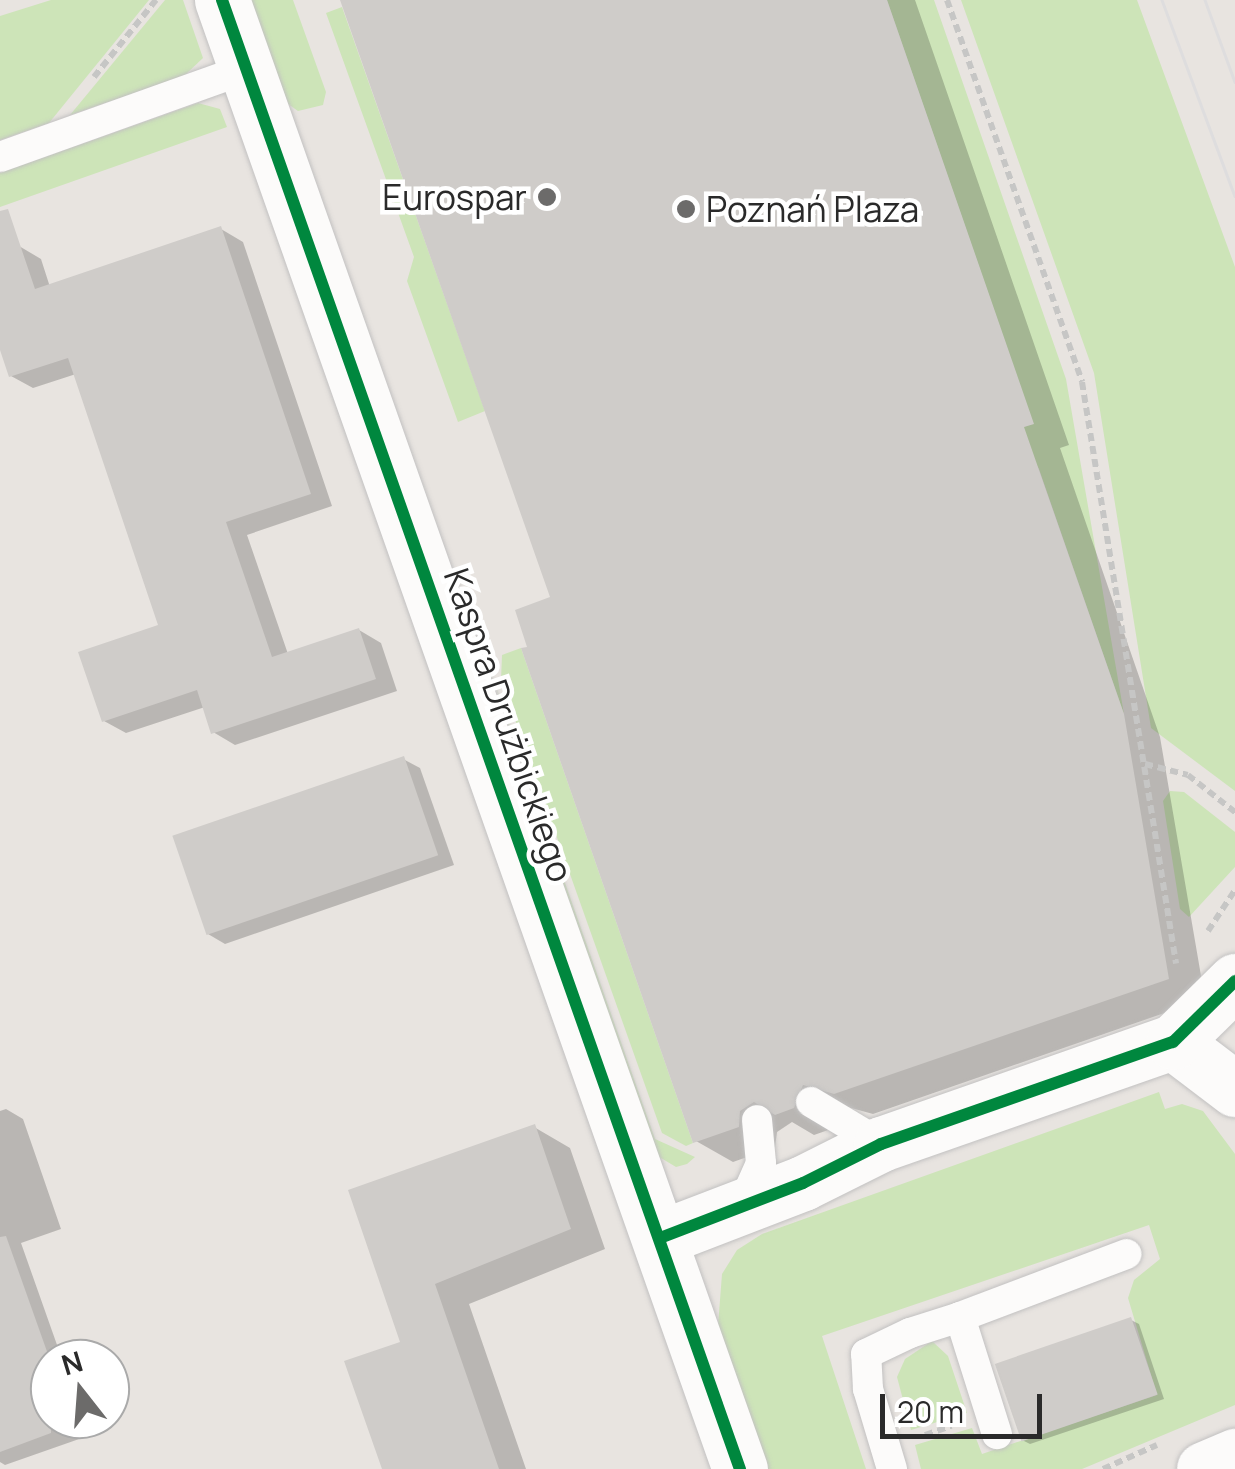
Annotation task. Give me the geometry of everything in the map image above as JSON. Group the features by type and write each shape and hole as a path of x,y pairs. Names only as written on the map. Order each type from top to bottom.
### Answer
{"street":[{"name":"Kaspra Drużbickiego","path":"222,0 740,1469"},
{"path":"660,1238 741,1209 881,1144 1173,1042 1235,981"},
{"path":"1173,1042 1235,1089"},
{"path":"1204,1469 1235,1456"}],"lane":[{"path":"0,157 246,69"},
{"path":"812,1102 881,1144"},
{"path":"741,1209 761,1164 757,1120"},
{"path":"892,1469 868,1389 866,1354 1127,1254"},
{"path":"960,1317 997,1434"}],"path":[{"path":"42,142 156,0"},
{"path":"947,0 1082,382 1176,978"},
{"path":"1144,763 1188,776 1235,812"},
{"path":"1205,936 1235,890"},
{"path":"1176,962 1190,949"}],"green space":[{"path":"51,0 149,0 49,123 0,140 0,16"},
{"path":"165,0 183,0 203,58 184,76 70,115"},
{"path":"249,0 293,0 326,92 323,105 298,111 288,104"},
{"path":"887,0 934,0 1066,379 1124,714 1039,469 1017,430 1033,423"},
{"path":"961,0 1137,0 1235,267 1235,791 1151,728 1094,373"},
{"path":"342,7 485,411 458,422 407,281 414,257 326,13"},
{"path":"198,103 220,109 227,127 0,207 0,173"},
{"path":"521,648 693,1143 686,1146 662,1133 501,680 502,655"},
{"path":"487,661 655,1139 695,1157 687,1164 676,1167 656,1155"},
{"path":"1170,791 1184,792 1235,832 1235,867 1189,917 1180,909 1163,801"},
{"path":"1159,1092 1165,1109 1182,1104 1203,1111 1235,1154 1235,1405 1082,1469 921,1469 915,1445 972,1428 982,1454 1157,1395 1128,1298 1134,1280 1160,1259 1149,1225 822,1336 866,1469 768,1469 718,1326 722,1274 737,1250 762,1234"},
{"path":"932,1341 948,1356 967,1413 911,1430 897,1377 905,1359"}],"building":[{"path":"340,0 887,0 1034,424 1024,427 1124,714 1169,979 834,1094 803,1085 794,1108 775,1115 754,1102 740,1111 739,1127 693,1143 521,648 527,647 515,610 550,597"},
{"path":"8,209 35,289 221,226 311,494 226,522 272,657 359,628 376,679 211,734 197,690 102,722 78,652 158,625 68,358 9,377 0,350 0,211"},
{"path":"404,756 438,855 207,935 172,836"},
{"path":"535,1124 571,1229 435,1284 499,1469 382,1469 344,1361 400,1342 348,1190"},
{"path":"6,1236 43,1339 30,1339 30,1439 35,1439 0,1452 0,1237"},
{"path":"1131,1317 1158,1395 1022,1441 995,1364"}],"tram line":[{"path":"1162,0 1235,196"},
{"path":"1205,0 1235,82"}],"cycle path":[{"path":"222,0 740,1469"},
{"path":"660,1238 803,1183 881,1144 1173,1042 1235,981"}],"place":[{"name":"Eurospar","path":"547,197"},
{"name":"Poznań Plaza","path":"686,209"}]}
